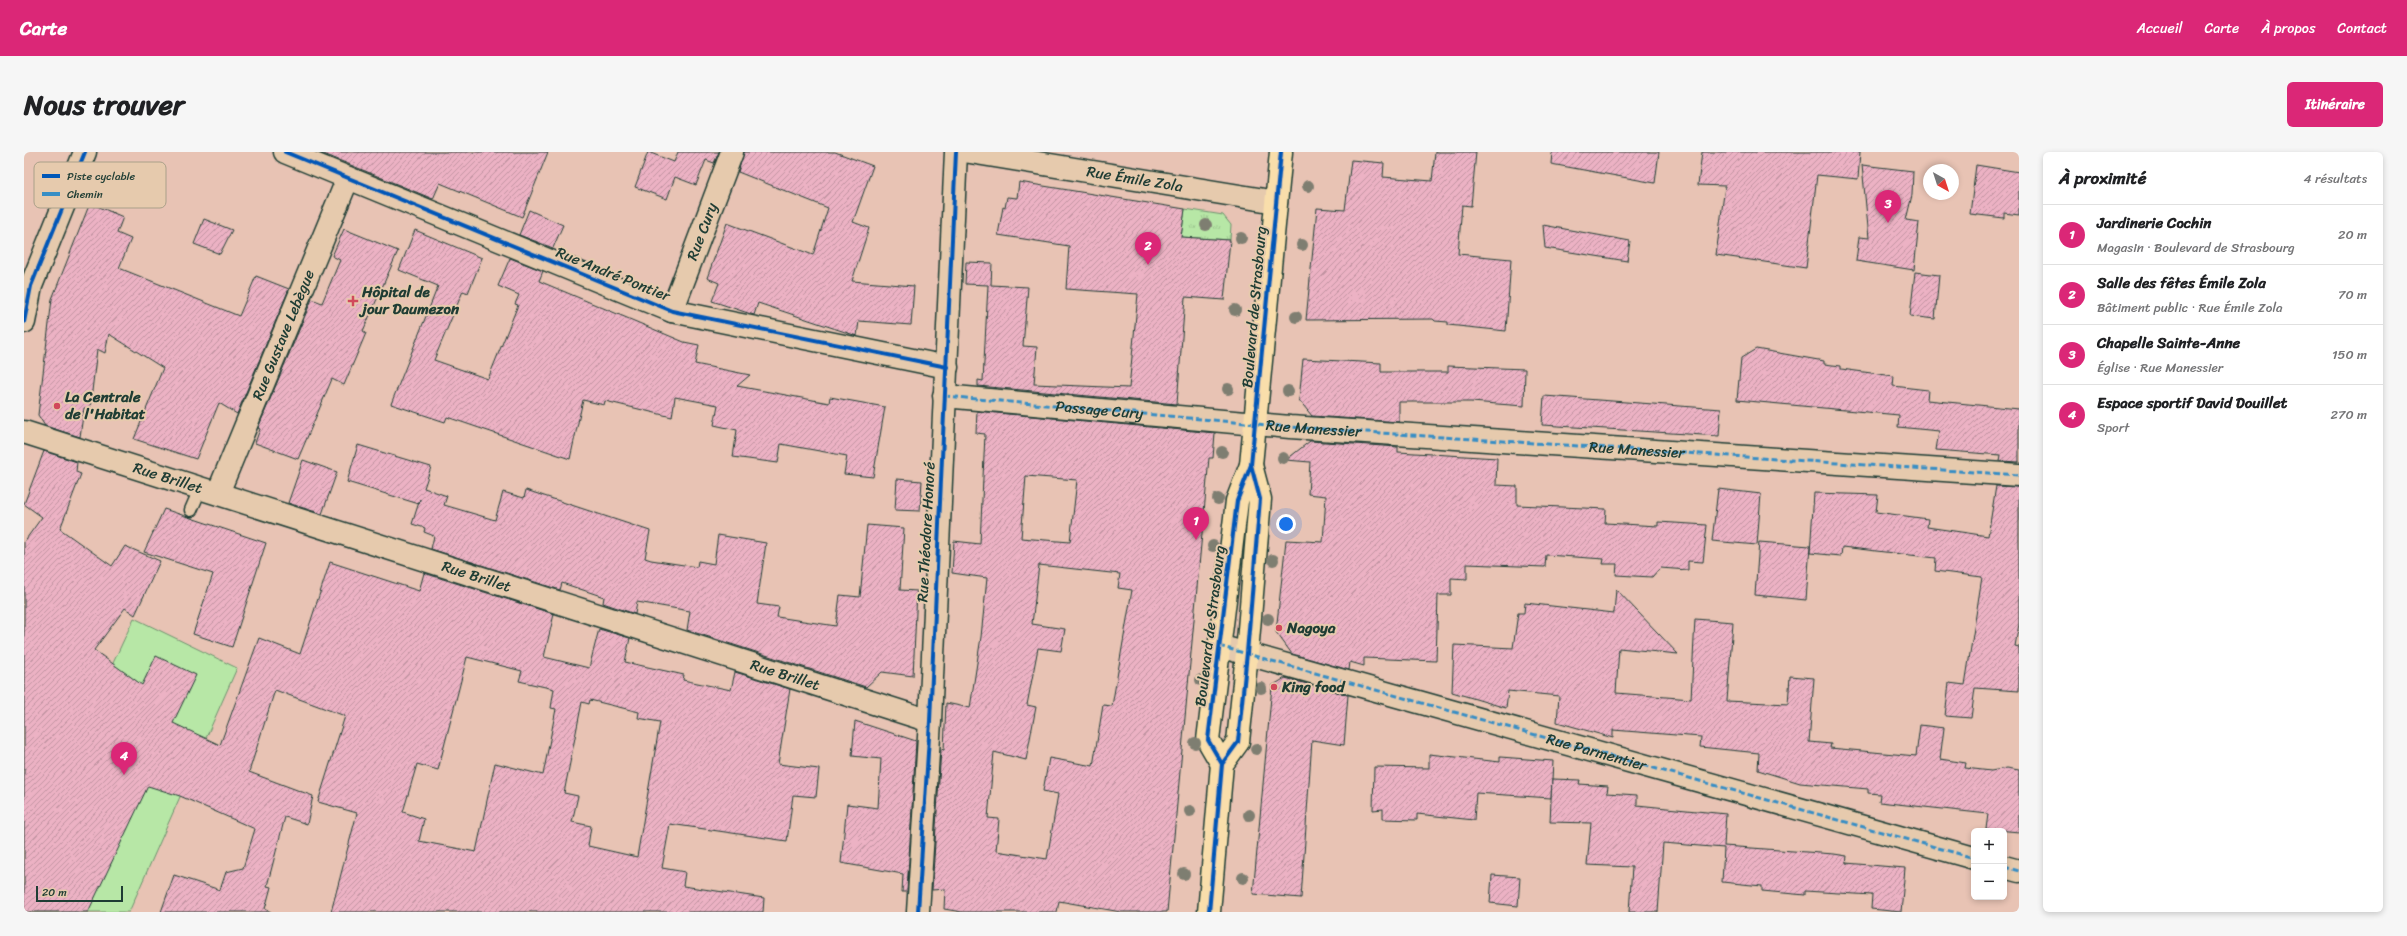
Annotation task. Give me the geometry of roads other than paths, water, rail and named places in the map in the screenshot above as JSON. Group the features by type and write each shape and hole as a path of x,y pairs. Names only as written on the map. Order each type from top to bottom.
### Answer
{"main road":[{"name":"Boulevard de Strasbourg","path":"1251,465 1260,500 1247,654 1238,742 1222,764 1208,740 1237,501 1251,465 1281,152"},
{"path":"1209,912 1222,764"}],"street":[{"path":"80,162 84,152"},
{"name":"Rue André Pontier","path":"285,152 672,311 947,367"},
{"name":"Rue Cury","path":"672,311 732,152"},
{"name":"Rue Théodore Honoré","path":"918,912 930,721 956,152"},
{"name":"Rue Émile Zola","path":"970,152 1276,202"},
{"name":"Rue Gustave Lebègue","path":"210,490 348,178"},
{"path":"24,322 31,286 62,208"},
{"name":"Passage Cury","path":"944,396 1255,424"},
{"name":"Rue Manessier","path":"1255,424 2019,475"},
{"name":"Rue Brillet","path":"24,432 210,490 930,721"},
{"name":"Rue Parmentier","path":"1219,646 1971,857"},
{"path":"2007,868 2019,871"}],"lane":[{"path":"191,510 210,490"}],"place":[{"name":"Chapelle Sainte-Anne","path":"1888,223"},
{"name":"Salle des fêtes Émile Zola","path":"1148,265"},
{"name":"Hôpital de jour Daumezon","path":"353,301"},
{"name":"La Centrale de l'Habitat","path":"57,406"},
{"name":"Jardinerie Cochin","path":"1196,540"},
{"name":"Nagoya","path":"1279,628"},
{"name":"King food","path":"1274,687"},
{"name":"Espace sportif David Douillet","path":"124,775"}]}
